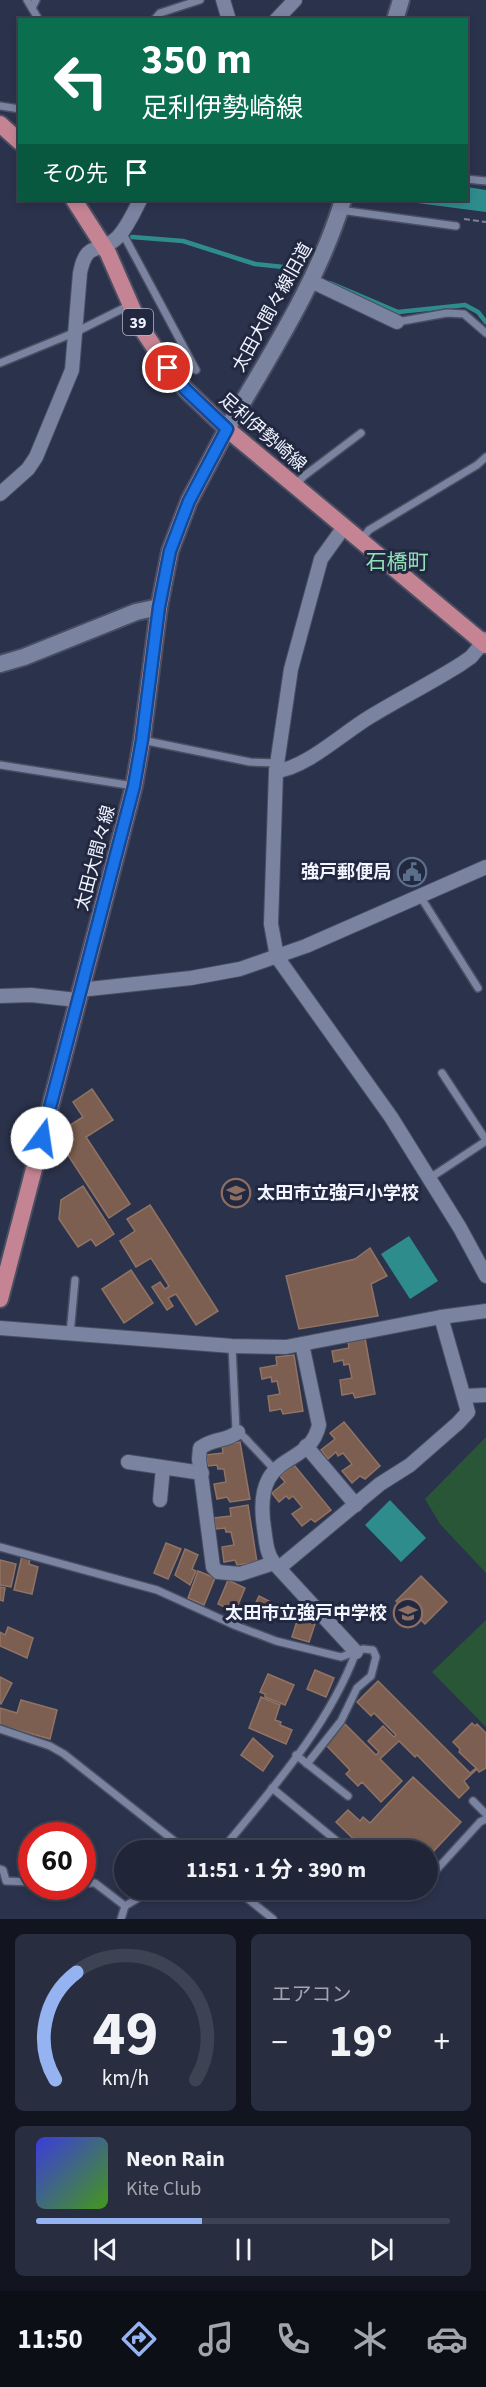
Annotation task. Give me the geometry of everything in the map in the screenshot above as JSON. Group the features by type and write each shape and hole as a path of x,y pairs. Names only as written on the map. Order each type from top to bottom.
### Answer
{"main road":[{"path":"0,124 18,140"},
{"name":"足利伊勢崎線","path":"75,201 104,246 146,336 186,390 227,429 485,642"},
{"name":"太田大間々線","path":"0,1299 134,786 159,607 170,551 189,501 227,429"}],"street":[{"path":"223,0 228,18"},
{"path":"278,18 295,0"},
{"path":"396,18 401,0"},
{"path":"0,494 28,469 36,457 72,370 83,258 87,252 104,246 123,232 139,201"},
{"name":"太田大間々線旧道","path":"227,429 311,281 332,238 341,202"},
{"path":"311,281 397,322"},
{"path":"344,527 321,559 315,575 291,669 276,767 271,924 277,957 391,1117 484,1267"},
{"path":"0,664 24,657 136,612 159,607"},
{"path":"276,767 292,769 304,762 369,718 461,664 485,642"},
{"path":"0,996 79,994 89,989 191,978 240,969 277,957 486,867"},
{"path":"0,1328 232,1346 286,1347 441,1317 486,1311"},
{"path":"238,1432 232,1437 210,1440 201,1449 199,1459 213,1567 218,1572 240,1574 276,1565 356,1505 380,1484 410,1465 468,1412 441,1317"},
{"path":"302,1344 319,1425 317,1434 306,1446 274,1469 263,1491 261,1502 267,1549 276,1565 356,1652"},
{"path":"464,1396 486,1395"},
{"path":"306,1446 356,1505"},
{"path":"128,1462 202,1473"},
{"path":"160,1500 163,1468"}],"lane":[{"path":"27,0 38,18"},
{"path":"32,8 36,0"},
{"path":"156,18 160,13 200,0"},
{"path":"0,106 18,109"},
{"path":"468,179 486,181"},
{"path":"341,202 456,226"},
{"path":"123,232 196,370"},
{"path":"0,363 76,332 130,305"},
{"path":"397,322 447,313 464,314 486,333"},
{"path":"295,486 304,476 361,433"},
{"path":"360,541 369,530 477,465 486,457"},
{"path":"142,740 276,767"},
{"path":"0,765 134,786"},
{"path":"420,896 478,988"},
{"path":"430,1178 486,1140 442,1073"},
{"path":"70,1334 75,1280"},
{"path":"232,1346 236,1430 274,1469"},
{"path":"0,1547 157,1590 234,1625 276,1641 341,1657 363,1649 375,1652 376,1661 371,1676 357,1688 341,1721 307,1764"},
{"path":"230,1840 296,1755 332,1700 356,1652"},
{"path":"0,1729 50,1746 64,1754 173,1840"},
{"path":"296,1755 348,1796"},
{"path":"272,1788 336,1840"},
{"path":"473,1801 486,1814"},
{"path":"438,1868 480,1822 486,1819"},
{"path":"0,1869 3,1870 6,1881 18,1881"},
{"path":"96,1884 125,1906"},
{"path":"121,1919 125,1906 135,1900"},
{"path":"249,1900 273,1919"}],"shaded area":[{"path":"468,187 486,190 486,212 402,201 468,201"},
{"path":"409,1236 438,1281 410,1299 381,1254"},
{"path":"486,1437 486,1573 440,1524 425,1499"},
{"path":"390,1500 426,1538 401,1562 365,1525"},
{"path":"486,1620 486,1727 432,1672"}],"building":[{"path":"92,1089 113,1120 86,1137 130,1204 109,1218 62,1146 74,1139 67,1127 83,1117 73,1102"},
{"path":"83,1186 114,1234 96,1246 91,1239 78,1247 59,1219 61,1200"},
{"path":"150,1205 218,1311 196,1325 176,1294 168,1298 173,1306 167,1310 152,1287 160,1282 165,1289 169,1286 151,1258 136,1267 120,1241 135,1231 127,1219"},
{"path":"370,1248 387,1276 371,1284 378,1316 299,1329 286,1276 355,1259"},
{"path":"131,1270 153,1303 124,1323 102,1289"},
{"path":"365,1338 375,1394 355,1398 353,1393 342,1395 340,1380 352,1378 349,1364 344,1365 343,1360 334,1362 332,1351 349,1348 348,1341"},
{"path":"294,1355 303,1411 283,1414 281,1409 270,1411 268,1396 280,1394 277,1381 272,1382 271,1377 262,1379 260,1368 277,1365 276,1357"},
{"path":"344,1422 380,1466 365,1479 360,1476 352,1483 342,1471 352,1464 343,1453 338,1456 336,1452 328,1459 321,1450 335,1439 330,1433"},
{"path":"240,1442 250,1499 230,1502 227,1497 217,1499 214,1484 226,1482 224,1469 218,1469 217,1465 208,1466 206,1455 223,1453 222,1445"},
{"path":"294,1465 331,1510 315,1522 311,1519 302,1526 292,1514 302,1507 293,1496 289,1499 286,1496 279,1502 272,1493 285,1482 280,1476"},
{"path":"248,1505 257,1562 237,1565 235,1560 224,1562 222,1547 234,1545 231,1532 226,1532 225,1528 216,1529 214,1518 231,1516 230,1508"},
{"path":"166,1543 181,1549 168,1579 154,1573"},
{"path":"185,1549 198,1555 192,1569 196,1571 190,1585 175,1575"},
{"path":"22,1556 30,1558 29,1564 38,1567 32,1594 14,1590"},
{"path":"0,1560 16,1564 11,1587 0,1585"},
{"path":"198,1571 215,1578 204,1605 188,1598"},
{"path":"421,1576 447,1602 425,1624 411,1610 408,1613 396,1601"},
{"path":"228,1580 245,1588 235,1612 218,1604"},
{"path":"0,1587 5,1588 3,1601 0,1600"},
{"path":"259,1596 273,1603 266,1620 251,1613"},
{"path":"298,1618 315,1624 309,1642 292,1637"},
{"path":"8,1627 33,1638 27,1658 0,1646 0,1632 5,1635"},
{"path":"315,1670 334,1678 326,1697 307,1689"},
{"path":"268,1674 294,1685 285,1705 265,1697 265,1694 260,1692"},
{"path":"0,1677 12,1683 1,1704 0,1703"},
{"path":"378,1681 470,1773 476,1768 459,1752 460,1749 453,1742 472,1723 475,1726 477,1724 486,1733 486,1768 479,1772 477,1769 464,1781 469,1788 459,1798 417,1755 415,1757 399,1741 380,1759 402,1781 381,1802 362,1782 358,1786 346,1774 350,1770 325,1744 345,1724 376,1755 379,1752 368,1741 383,1726 394,1737 396,1735 374,1713 371,1716 357,1702"},
{"path":"261,1697 280,1705 275,1720 292,1730 286,1744 249,1728"},
{"path":"21,1700 57,1710 50,1739 0,1725 0,1708 17,1713"},
{"path":"253,1738 273,1756 263,1771 241,1755"},
{"path":"413,1777 461,1822 438,1846 438,1840 355,1840 336,1822 348,1810 360,1821 363,1817 370,1823"}],"waterway":[{"path":"132,237 183,241 255,264 293,268"},
{"path":"330,283 398,312 465,305 478,312 486,322"}],"place":[{"name":"強戸郵便局","path":"412,872"},
{"name":"太田市立強戸小学校","path":"236,1193"},
{"name":"太田市立強戸中学校","path":"408,1613"}],"district":[{"name":"石橋町","path":"397,562"}],"route":[{"path":"42,1138 134,786 159,607 170,551 189,501 227,429 186,390 168,368"}]}
